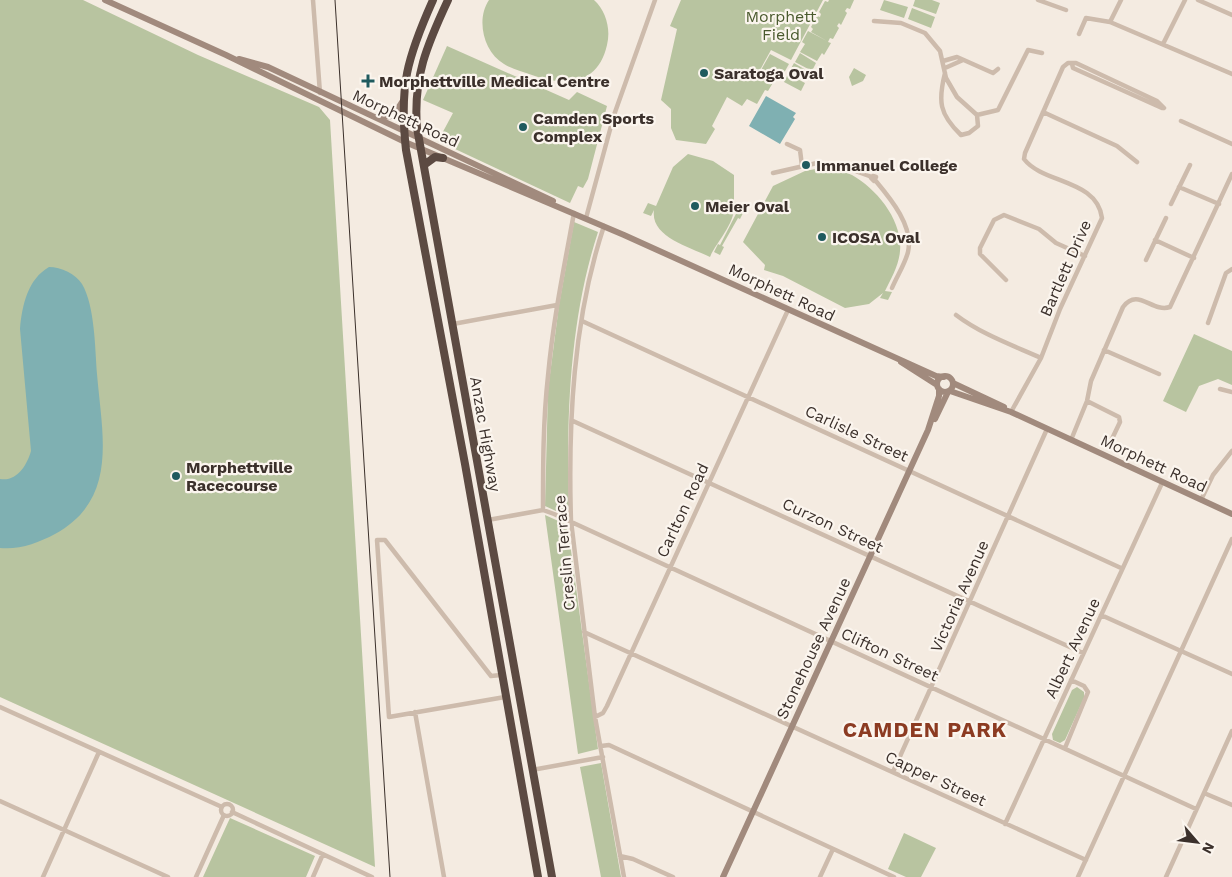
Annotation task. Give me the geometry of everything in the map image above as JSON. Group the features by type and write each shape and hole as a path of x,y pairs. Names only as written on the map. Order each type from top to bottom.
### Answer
{"highway":[{"name":"Anzac Highway","path":"433,0 410,56 404,80 402,102 405,142 538,877"},
{"name":"Anzac Highway","path":"448,0 422,61 417,80 416,96 419,139 552,877"},
{"path":"426,16 438,21"},
{"path":"424,165 435,157 443,158"},
{"path":"446,366 454,363 458,351"},
{"path":"451,395 454,381 458,379 463,381"},
{"path":"483,565 489,562 493,550"},
{"path":"485,579 487,573 497,571"},
{"path":"511,727 519,726 522,715"},
{"path":"514,742 518,736 526,735"}],"street":[{"name":"Morphett Road","path":"105,0 226,55 405,142 573,212 898,360 936,376 944,377"},
{"path":"313,0 320,93"},
{"path":"586,218 616,109 655,0"},
{"path":"1038,0 1046,1 1066,10"},
{"path":"1110,22 1121,0"},
{"path":"1164,44 1185,0"},
{"path":"1198,0 1232,15"},
{"path":"1079,34 1086,18 1110,22 1232,74"},
{"path":"874,21 901,23 925,33 935,42 945,71 957,97 977,115 978,126 969,134 961,135 945,116 940,98 945,71 963,60"},
{"path":"977,115 998,110 1028,50 1042,53"},
{"name":"Morphett Road","path":"226,55 268,67 368,116 529,188 573,212"},
{"path":"943,61 957,57 993,73 998,69"},
{"name":"Bartlett Drive","path":"1011,412 1041,358 1060,308 1099,226 1101,211 1083,189 1033,167 1024,159 1024,153 1063,67 1068,63 1072,64"},
{"path":"1076,63 1157,101 1164,108 1155,106 1073,68 1072,64 1076,63"},
{"path":"368,116 387,118 392,116 402,102"},
{"path":"1043,112 1117,146 1136,162"},
{"path":"1181,120 1232,144"},
{"path":"787,144 800,150 802,166"},
{"path":"773,173 817,162 844,167 873,179 890,198 906,228 908,251 892,288"},
{"path":"1171,204 1190,165"},
{"path":"1072,440 1087,401 1091,380 1127,301 1137,298 1159,308 1170,307 1232,174"},
{"path":"1179,187 1219,204"},
{"path":"488,520 543,510 546,400 557,305 573,212"},
{"path":"1006,280 980,254 980,248 994,220 999,216 1011,216 1032,226 1056,243 1085,256"},
{"path":"1146,260 1166,218"},
{"name":"Creslin Terrace","path":"604,226 593,262 582,321 573,420 571,522 595,717 624,877"},
{"path":"1155,240 1194,258"},
{"path":"1208,323 1226,273 1232,269"},
{"path":"453,324 557,305"},
{"name":"Carlton Road","path":"595,717 603,713 607,706 788,310"},
{"path":"956,315 978,332 999,338 1041,358"},
{"name":"Carlisle Street","path":"582,321 1121,568"},
{"path":"1104,350 1159,374"},
{"name":"Morphett Road","path":"898,360 907,368 938,387"},
{"path":"944,377 949,378 953,382 949,391 938,387 939,380 944,377"},
{"name":"Morphett Road","path":"953,382 1011,412 1232,514"},
{"name":"Stonehouse Avenue","path":"928,430 940,396 938,387"},
{"path":"1220,389 1232,392"},
{"name":"Morphett Road","path":"949,391 1011,412"},
{"name":"Stonehouse Avenue","path":"723,877 909,470 949,391"},
{"path":"1087,401 1119,417 1120,422 1111,441"},
{"name":"Curzon Street","path":"573,420 1083,653"},
{"name":"Victoria Avenue","path":"893,772 1047,429"},
{"path":"1201,500 1214,475 1232,451"},
{"name":"Albert Avenue","path":"1005,824 1121,568 1162,483"},
{"name":"Clifton Street","path":"543,510 1196,809"},
{"path":"1078,877 1125,778 1232,539"},
{"path":"501,675 490,676 384,540 377,540 389,717 505,697"},
{"path":"1101,615 1232,674"},
{"name":"Capper Street","path":"584,632 632,652 1086,860"},
{"path":"1065,748 1088,692 1084,686 1071,680"},
{"path":"0,707 222,807"},
{"path":"415,712 444,877"},
{"path":"1166,877 1232,731"},
{"path":"601,746 609,745 894,877"},
{"path":"42,877 99,752"},
{"path":"532,770 603,757"},
{"path":"1204,793 1232,805"},
{"path":"0,801 168,877"},
{"path":"222,807 226,804 230,805 232,812 372,876"},
{"path":"196,877 224,815 222,807"},
{"path":"224,815 230,815 232,812"},
{"path":"820,877 833,849"},
{"path":"312,877 323,854"},
{"path":"620,856 633,859 673,877"}],"green space":[{"name":"Morphettville Racecourse","path":"0,0 83,0 198,55 319,107 330,120 375,867 0,697"},
{"path":"489,0 594,0 602,9 608,27 608,39 603,58 588,75 578,80 568,81 544,79 507,66 491,52 484,35 483,16"},
{"name":"Morphett Field","path":"681,0 823,0 791,60 771,50 760,70 774,81 768,91 765,90 757,104 747,99 742,106 727,97 712,126 715,129 706,144 676,140 671,128 671,109 661,100 677,29 670,26"},
{"path":"829,0 854,0 850,9 847,8 845,11 847,13 841,25 839,23 837,26 839,28 833,39 830,38 828,42 831,43 824,55 822,53 817,61 800,52 805,44 802,42 808,31 827,41 811,32 813,29 811,27 817,16 820,17 821,14 819,12 825,1 828,2"},
{"path":"884,0 908,7 904,18 880,10"},
{"path":"915,0 932,0 940,3 936,14 913,6"},
{"path":"912,8 935,17 931,28 908,19"},
{"name":"Camden Sports Complex","path":"447,46 569,100 577,92 607,106 588,179 583,188 578,186 570,203 438,141 453,113 423,100"},
{"path":"800,53 816,63 812,71 795,62"},
{"path":"770,54 789,64 780,80 761,70"},
{"path":"794,63 811,73 806,81 789,72"},
{"path":"854,68 866,75 863,81 852,86 849,77"},
{"path":"788,74 805,83 801,91 784,82"},
{"name":"Meier Oval","path":"688,154 713,161 734,175 734,201 737,204 734,204 734,211 729,225 710,257 682,245 665,234 658,227 654,219 654,210 651,216 643,213 648,203 656,206 673,167"},
{"name":"ICOSA Oval","path":"826,167 852,175 861,181 879,197 893,217 900,240 900,251 896,267 885,291 892,292 888,300 880,298 883,293 869,304 845,308 783,276 764,270 765,265 743,242 773,186 805,171"},
{"path":"739,208 744,211 722,246 724,247 720,255 714,252 718,244 720,245"},
{"path":"574,222 598,232 581,298 572,367 568,436 569,505 565,510 556,511 545,506 548,390 559,305"},
{"path":"1194,334 1232,351 1232,385 1218,379 1199,386 1186,412 1163,401"},
{"path":"545,515 565,524 569,536 598,749 578,754"},
{"path":"1077,687 1084,692 1084,698 1065,740 1060,743 1053,740 1052,734 1072,690"},
{"path":"601,763 621,877 601,877 580,767"},
{"path":"230,818 315,856 306,877 203,877"},
{"path":"904,833 936,848 921,877 906,877 888,869"}],"water":[{"path":"766,96 796,113 793,117 795,119 780,144 749,126"},
{"path":"49,267 63,270 76,277 82,284 90,304 94,328 102,420 102,464 98,484 89,503 75,520 55,534 35,543 14,548 0,548 0,479 11,478 16,475 24,467 31,451 20,329 22,311 31,286 36,278"}],"tram line":[{"path":"335,0 390,877"}],"place":[{"name":"Saratoga Oval","path":"704,73"},
{"name":"Morphettville Medical Centre","path":"368,81"},
{"name":"Camden Sports Complex","path":"523,127"},
{"name":"Immanuel College","path":"806,165"},
{"name":"Meier Oval","path":"695,206"},
{"name":"ICOSA Oval","path":"822,237"},
{"name":"Morphettville Racecourse","path":"176,476"}],"district":[{"name":"CAMDEN PARK","path":"925,730"}]}
